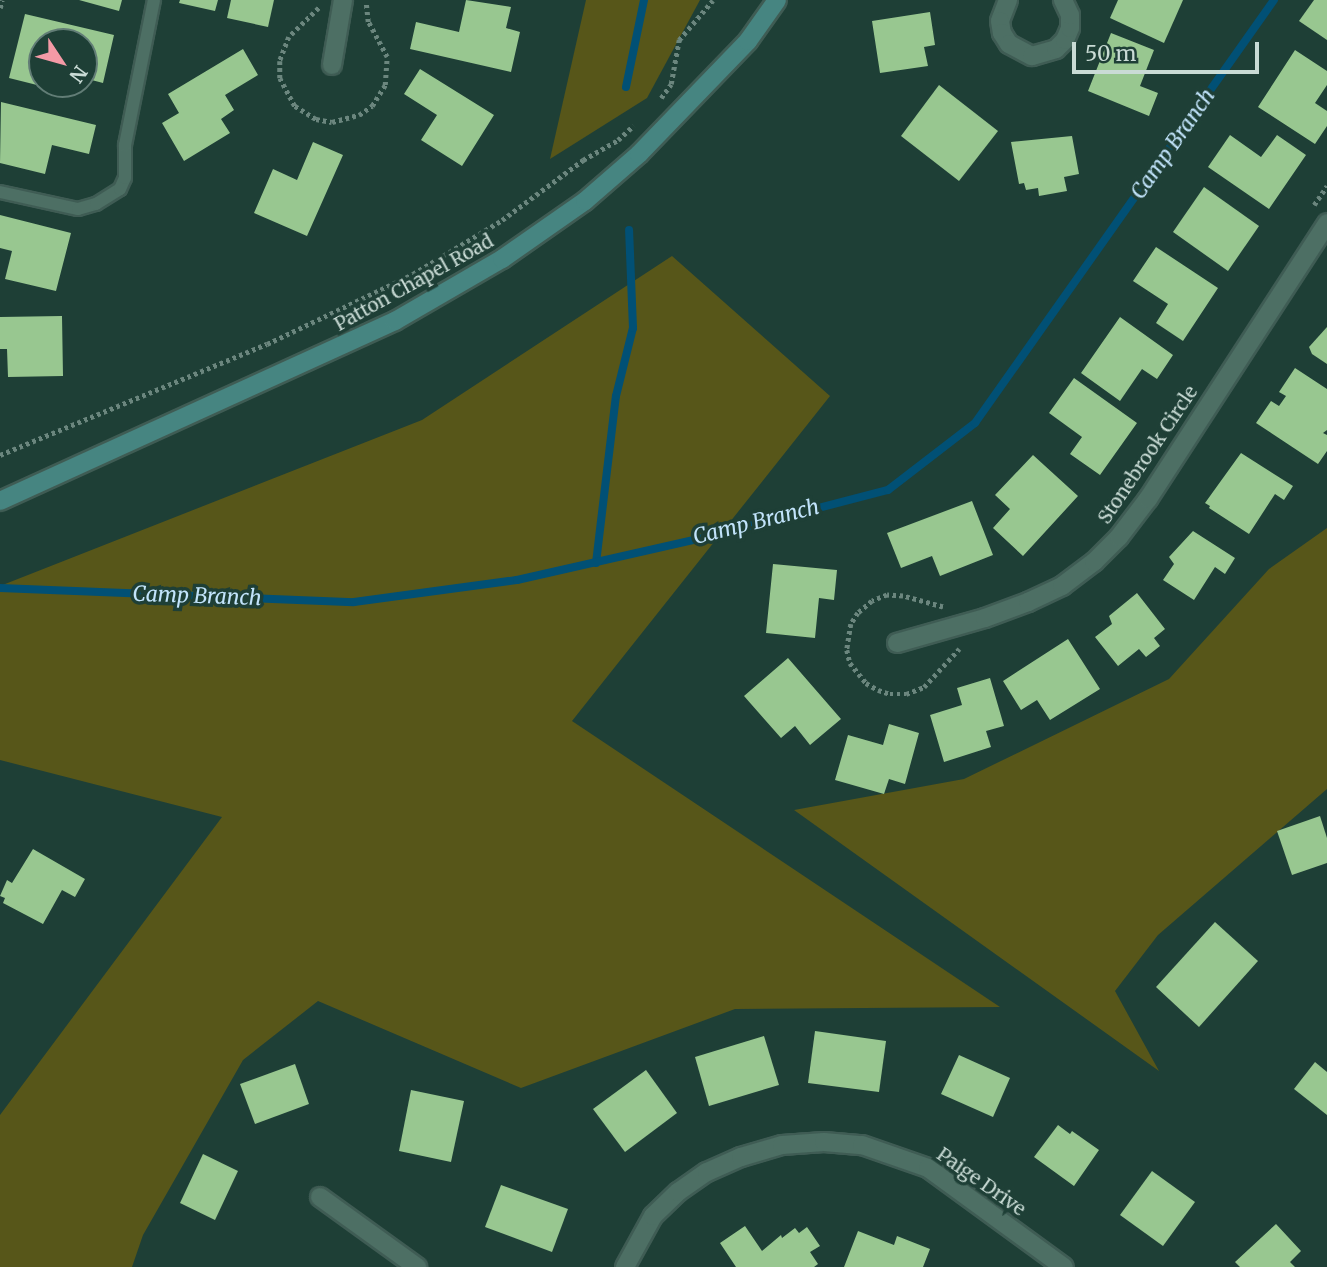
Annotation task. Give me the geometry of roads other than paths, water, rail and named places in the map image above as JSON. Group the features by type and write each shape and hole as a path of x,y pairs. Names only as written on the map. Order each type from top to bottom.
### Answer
{"street":[{"path":"332,65 344,0"},
{"name":"Patton Chapel Road","path":"0,501 395,321 502,259 585,201 639,154 748,41 777,0"},
{"path":"1008,0 1000,20 1003,33 1020,52 1032,56 1056,49 1065,40 1070,28 1070,15 1063,0"},
{"name":"Stonebrook Circle","path":"897,643 985,618 1028,602 1062,586 1102,554 1148,499 1327,223"},
{"name":"Paige Drive","path":"625,1267 653,1216 678,1192 707,1171 782,1145 824,1142 862,1145 928,1168 1064,1267"},
{"path":"320,1197 417,1267"}],"lane":[{"path":"0,192 78,209 96,204 120,189 125,178 125,145 155,0"}],"waterway":[{"path":"626,87 644,0"},
{"name":"Camp Branch","path":"0,588 354,602 517,580 707,537 888,490 975,423 1274,0"},
{"path":"596,563 616,396 633,328 629,230"}]}
